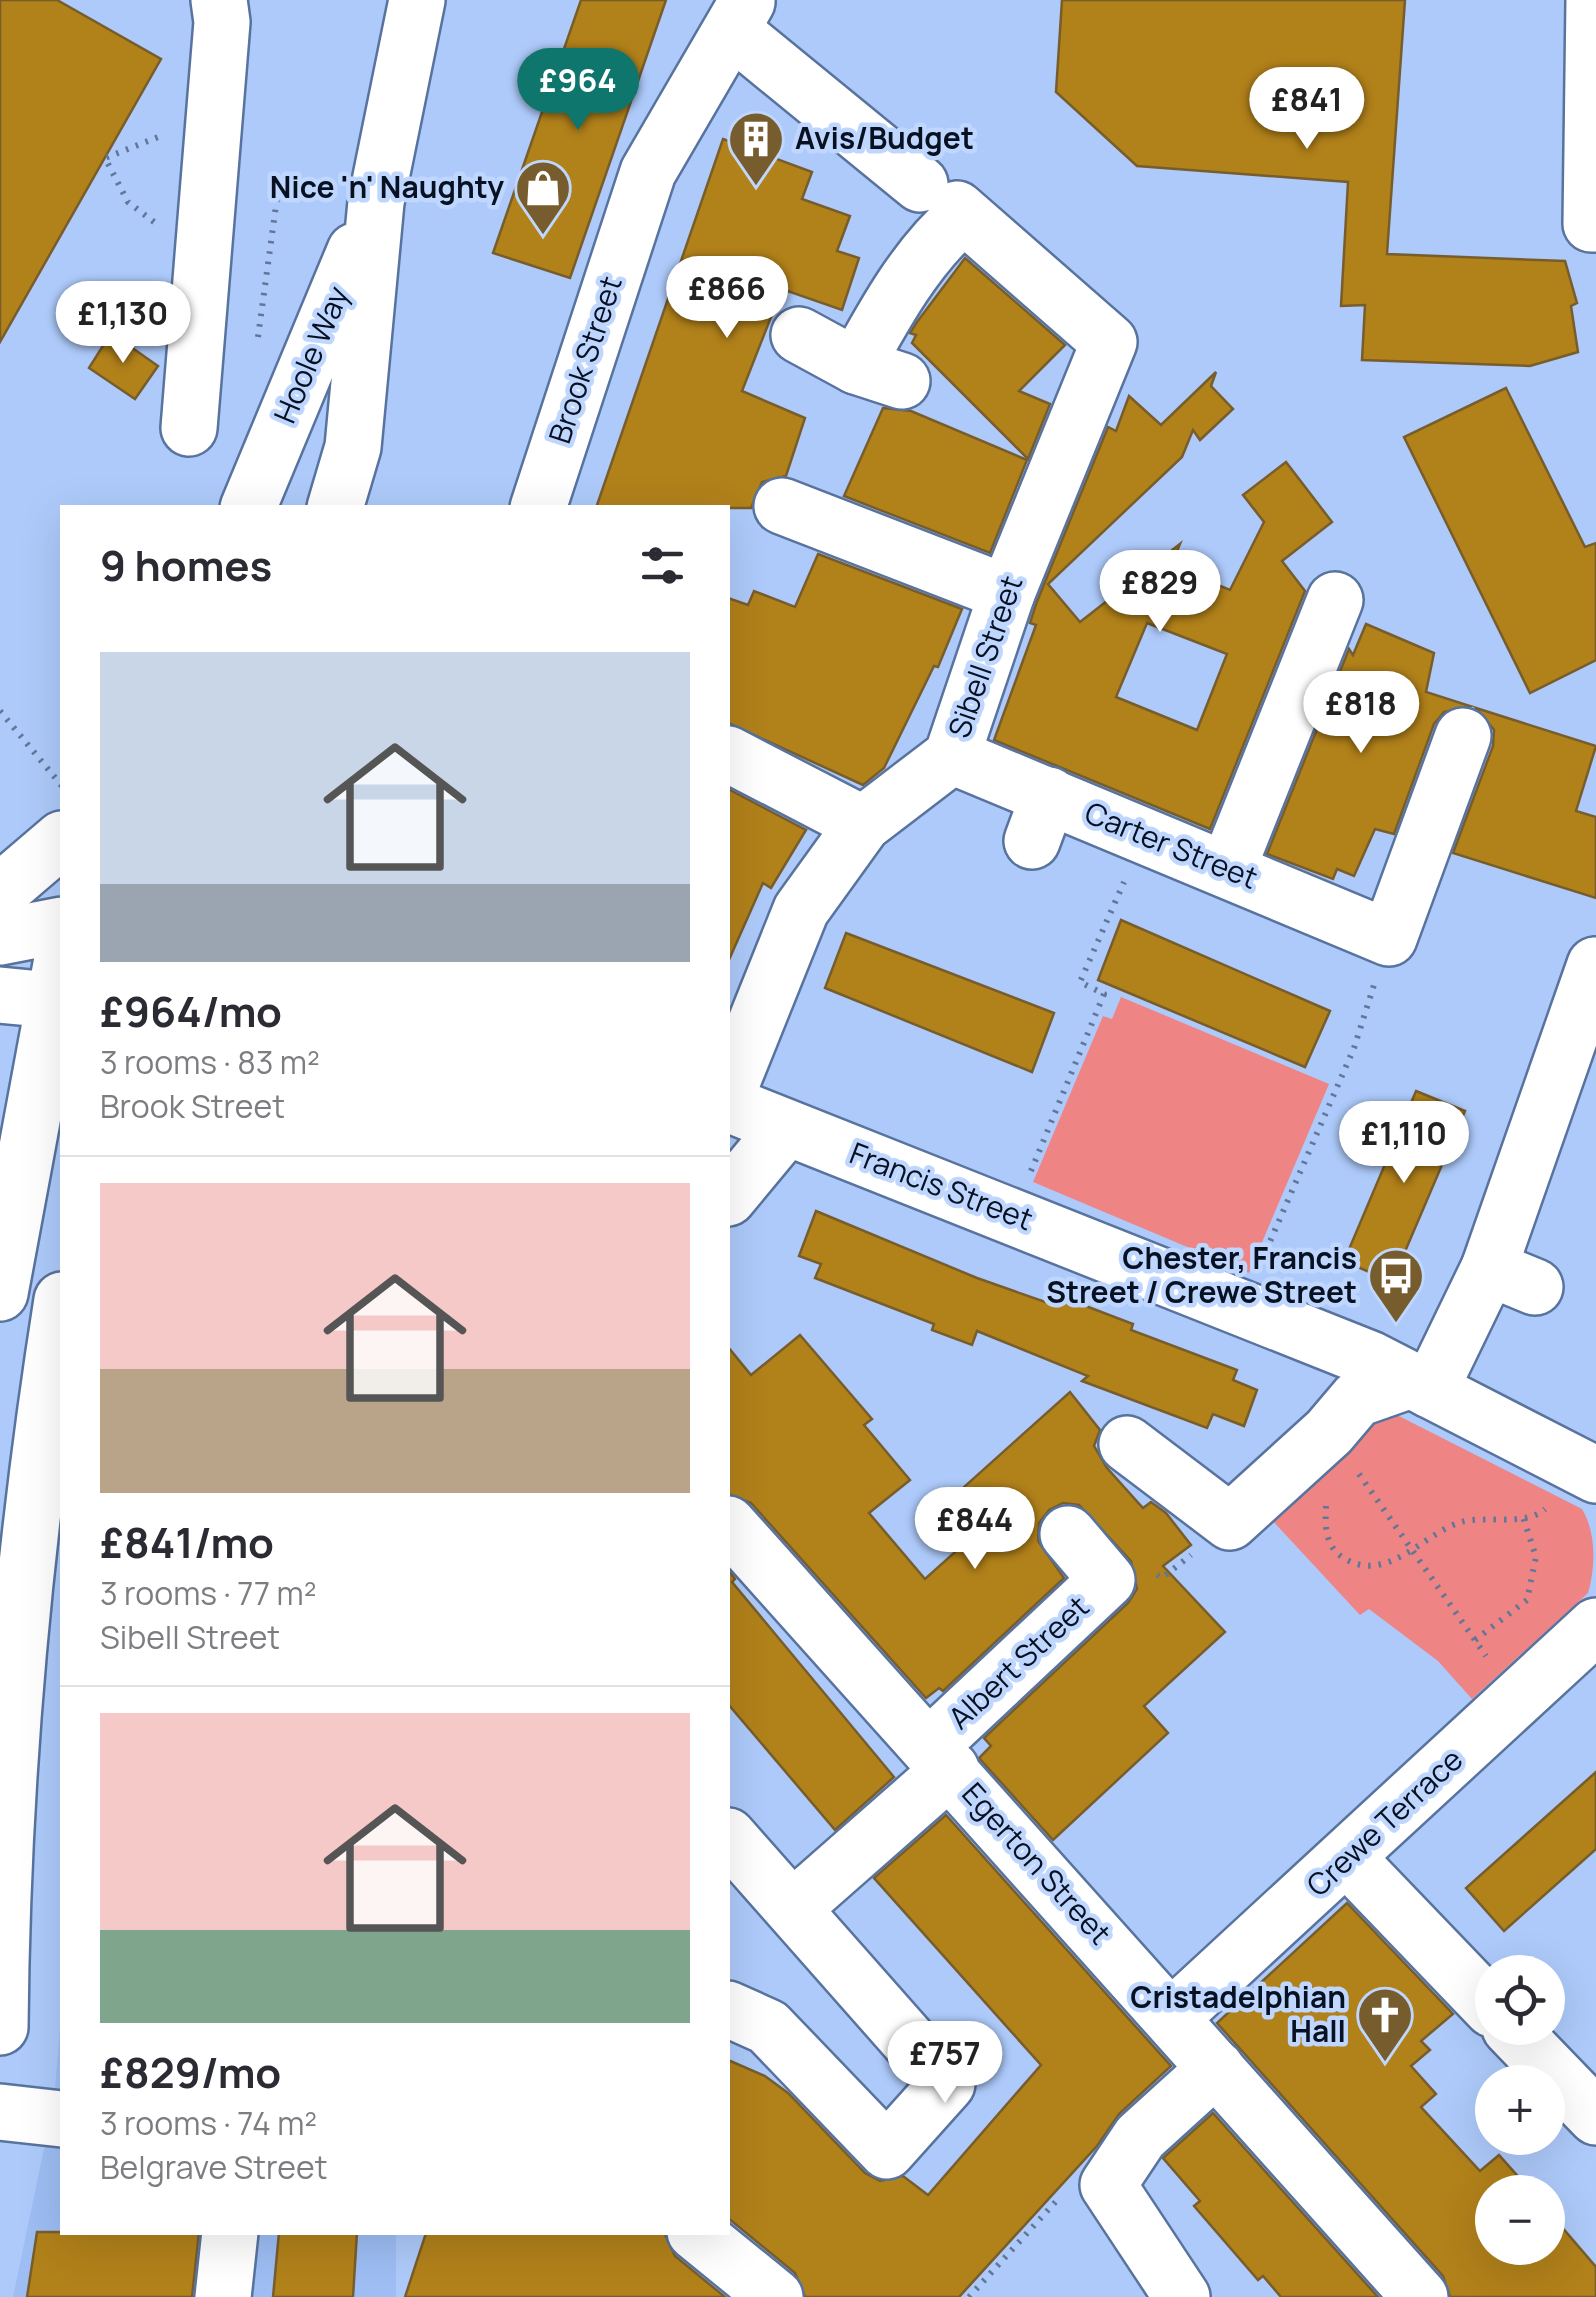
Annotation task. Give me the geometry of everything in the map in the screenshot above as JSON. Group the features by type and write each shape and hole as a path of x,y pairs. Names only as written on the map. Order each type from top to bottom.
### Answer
{"main road":[{"path":"188,428 222,22 219,0"},
{"name":"Hoole Way","path":"335,505 353,447 376,202 404,80 417,0"},
{"path":"1594,0 1591,224 1596,224"},
{"path":"753,8 947,203 941,234 883,316 879,373 798,334"},
{"name":"Brook Street","path":"539,505 648,172 753,8"},
{"name":"Hoole Way","path":"249,505 376,202"},
{"name":"Sibell Street","path":"730,1087 802,910 863,824 952,756 1007,593 1109,342 947,203"},
{"path":"782,506 1007,593"},
{"path":"1228,868 1334,600"},
{"path":"1389,938 1463,736"},
{"path":"730,755 863,824"},
{"name":"Carter Street","path":"952,756 1040,818 1144,834 1389,938"},
{"path":"0,892 60,840"},
{"path":"0,937 60,926"},
{"path":"1127,1444 1230,1522 1340,1446 1357,1400 1420,1385 1512,1278 1595,964"},
{"path":"0,1293 44,988"},
{"name":"Francis Street","path":"730,1105 1242,1307 1420,1385 1590,1472"},
{"path":"730,1196 786,1128"},
{"path":"0,2027 1,1902 16,1648 60,1315"},
{"name":"Egerton Street","path":"730,1526 1420,2297"},
{"name":"Albert Street","path":"792,1908 1107,1580 1068,1534"},
{"name":"Crewe Terrace","path":"1172,2017 1348,1859 1596,1626"},
{"path":"730,1838 946,2084 886,2151 768,2027 730,2010"},
{"path":"1348,1859 1475,1991"},
{"path":"1526,2045 1596,2117"},
{"path":"1182,2297 1108,2184 1140,2138 1216,2068"},
{"path":"0,2112 60,2118"},
{"path":"224,2297 230,2235"},
{"path":"700,2235 775,2297"}],"path":[{"path":"105,158 128,202 202,259"},
{"path":"262,306 276,216"},
{"path":"0,712 60,785"},
{"path":"1014,1214 1104,994 1080,982 1144,834"},
{"path":"1242,1307 1354,1048 1389,938"},
{"path":"1340,1446 1516,1701"},
{"path":"1340,1446 1325,1534 1342,1558 1363,1567 1388,1564 1445,1527 1471,1520 1539,1514 1590,1472"},
{"path":"1475,1640 1526,1600 1536,1557 1524,1517"},
{"path":"1107,1580 1133,1560 1162,1578 1230,1522"},
{"path":"969,2297 1069,2186"}],"shaded area":[{"path":"1121,997 1329,1084 1249,1273 1033,1182 1103,1016 1112,1019"},
{"path":"1361,1411 1393,1413 1582,1509 1587,1518 1593,1550 1588,1593 1472,1699 1438,1661 1369,1609 1360,1615 1258,1505"},
{"path":"60,2028 60,2235 396,2235 396,2297 13,2297 54,2101"}],"building":[{"path":"0,0 57,0 161,59 0,342"},
{"path":"581,0 666,0 570,278 493,253"},
{"path":"1062,0 1405,0 1387,254 1565,261 1577,303 1571,306 1578,352 1530,366 1362,360 1365,305 1341,306 1348,182 1137,166 1056,92"},
{"path":"723,139 812,172 802,199 850,216 837,251 859,258 842,310 782,289 742,391 805,418 786,476 762,482 751,508 597,505"},
{"path":"965,258 1065,345 1019,391 1050,404 1028,459 912,343 916,335 910,333"},
{"path":"111,333 158,366 135,399 89,368"},
{"path":"1216,372 1211,386 1233,409 1200,440 1193,430 1182,457 1048,584 1080,622 1180,544 1171,566 1230,590 1264,522 1243,495 1286,462 1332,522 1282,561 1305,591 1210,829 994,740 1036,625 1030,623 1036,604 1108,427 1116,431 1129,396 1161,425","holes":["1147,623 1227,654 1197,730 1116,697"]},
{"path":"1506,388 1585,547 1596,543 1596,660 1530,693 1404,437"},
{"path":"883,408 911,411 1027,460 990,553 844,496"},
{"path":"818,554 962,609 938,667 934,666 884,768 863,785 730,724 730,599 748,605 754,591 795,607"},
{"path":"1366,624 1434,653 1426,692 1470,706 1444,712 1434,724 1394,834 1375,829 1354,876 1337,869 1333,879 1267,854 1349,649 1353,655"},
{"path":"1476,708 1596,746 1576,811 1596,817 1596,898 1453,853 1493,746 1494,730"},
{"path":"730,790 806,830 771,888 763,883 730,957"},
{"path":"1121,920 1330,1011 1305,1067 1098,980"},
{"path":"846,933 1054,1013 1032,1072 825,988"},
{"path":"1416,1091 1465,1111 1392,1282 1344,1261"},
{"path":"816,1211 1048,1303 1052,1293 1133,1324 1131,1330 1237,1370 1233,1380 1257,1390 1244,1426 1213,1414 1207,1428 1082,1381 1088,1376 977,1331 972,1345 932,1330 934,1324 815,1278 821,1264 799,1256"},
{"path":"800,1335 872,1419 864,1425 910,1480 869,1513 925,1579 982,1528 954,1496 1070,1392 1100,1430 1094,1446 1107,1468 1143,1508 1151,1502 1166,1513 1191,1545 1163,1566 1225,1632 1144,1706 1168,1733 1053,1840 979,1758 991,1746 984,1738 1128,1603 1137,1589 1131,1561 1079,1505 1063,1503 1049,1510 1039,1523 1038,1541 1064,1578 943,1691 939,1688 926,1698 751,1503 730,1495 730,1349 751,1375"},
{"path":"730,1573 735,1579 732,1582 894,1777 835,1830 730,1706"},
{"path":"1596,1772 1596,1849 1504,1931 1466,1888"},
{"path":"946,1815 1171,2066 1119,2114 1097,2146 959,2297 805,2297 795,2273 730,2220 730,2061 765,2076 788,2093 865,2173 880,2181 903,2176 928,2195 1041,2065 874,1878"},
{"path":"1347,1903 1453,2014 1421,2041 1430,2050 1411,2066 1436,2094 1421,2107 1480,2171 1499,2155 1517,2175 1475,2175 1475,2265 1565,2265 1565,2231 1596,2267 1596,2297 1450,2297 1443,2276 1217,2023"},
{"path":"1213,2113 1378,2297 1281,2297 1263,2276 1258,2280 1194,2206 1200,2201 1163,2158"},
{"path":"37,2232 199,2235 192,2297 27,2297"},
{"path":"279,2235 357,2235 353,2297 273,2297"},
{"path":"425,2235 665,2235 675,2256 725,2297 405,2297"}],"place":[{"name":"Avis/Budget","path":"756,188"},
{"name":"Nice 'n' Naughty","path":"543,237"},
{"name":"Chester, Francis Street / Crewe Street","path":"1396,1325"},
{"name":"Cristadelphian Hall","path":"1385,2064"}]}
